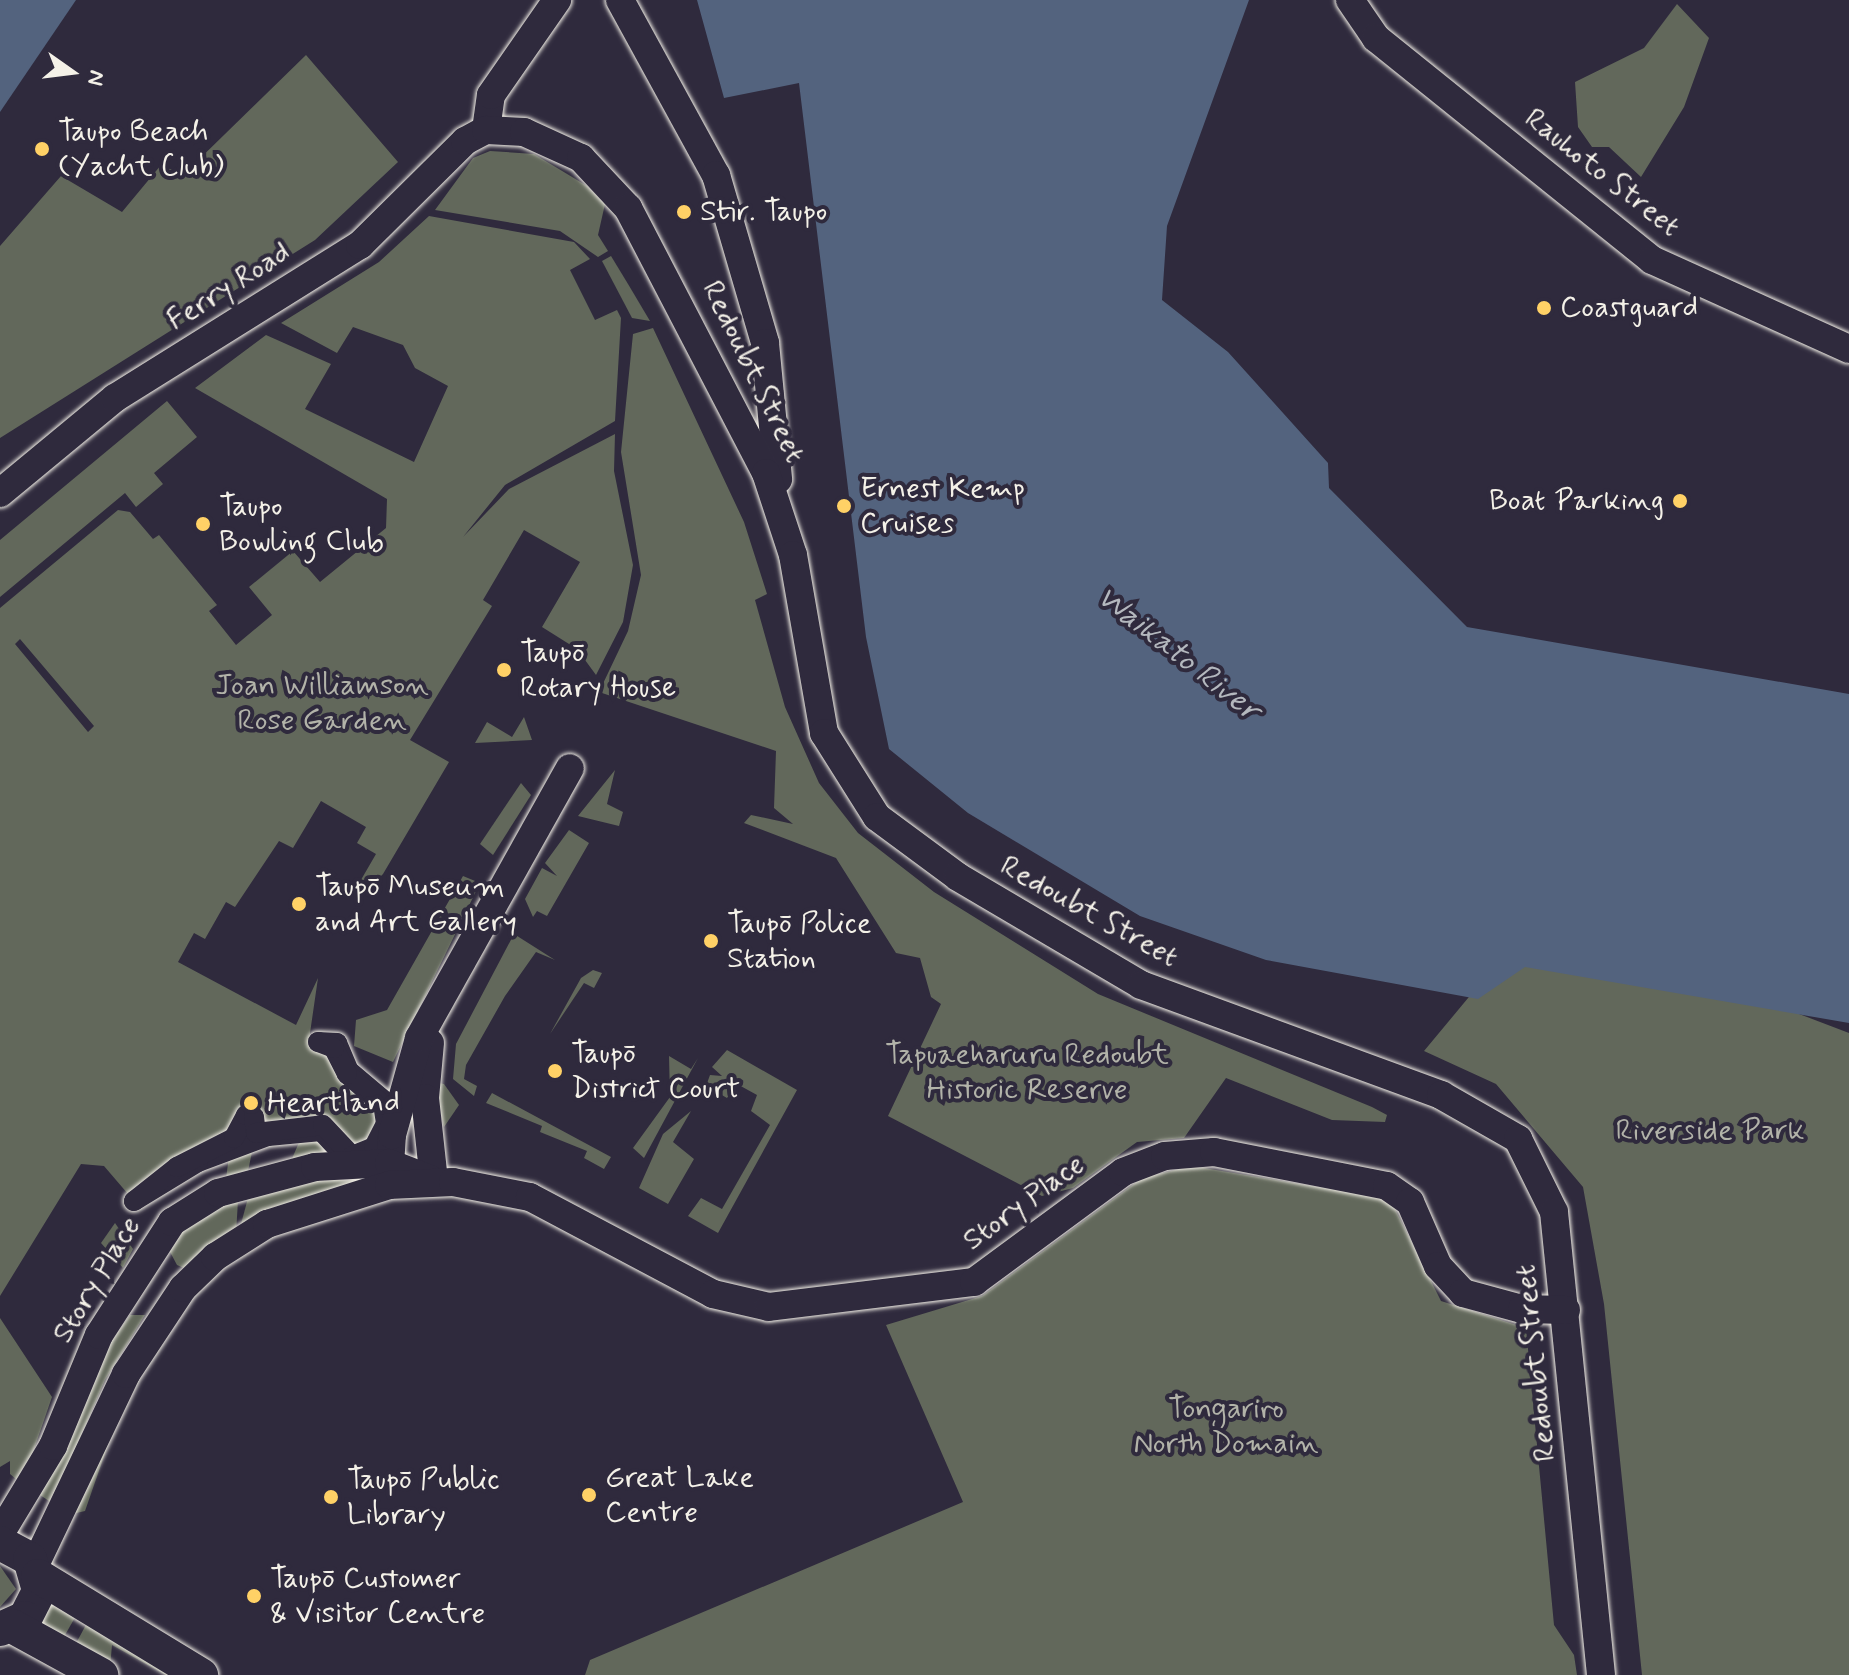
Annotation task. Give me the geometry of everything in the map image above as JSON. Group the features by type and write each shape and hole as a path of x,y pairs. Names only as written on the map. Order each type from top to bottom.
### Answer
{"street":[{"path":"486,130 491,95 557,0"},
{"path":"620,0 716,175 765,343 781,512"},
{"name":"Rauhoto Street","path":"1350,0 1376,38 1652,260 1849,349"},
{"name":"Redoubt Street","path":"486,130 524,132 562,148 628,208 726,386 781,512 824,733 877,817 985,893 1141,985 1493,1121 1518,1139 1554,1212 1601,1675"},
{"name":"Ferry Road","path":"0,493 115,398 360,245 419,191 444,156 486,130"},
{"path":"389,1174 411,1058 451,978 570,768"},
{"path":"434,1181 426,1063 451,978"},
{"path":"318,1042 337,1043 349,1071 387,1103 390,1125 376,1150 349,1161 321,1131 268,1136 198,1162 134,1201 177,1167 234,1138 246,1115 254,1117 256,1133 323,1125 352,1156 374,1147 386,1123 383,1105 347,1074 334,1048 318,1042"},
{"name":"Story Place","path":"0,1534 53,1446 99,1335 172,1222 218,1193 271,1177 389,1174 530,1197 713,1294 769,1307 974,1282 1123,1172 1165,1156 1214,1152 1387,1186 1410,1202 1438,1266 1463,1293 1522,1309 1566,1310"},
{"name":"Story Place","path":"36,1570 126,1374 183,1288 215,1257 267,1224 389,1174"},
{"path":"0,1543 36,1570 201,1675"},
{"path":"36,1570 34,1606 5,1629 101,1675"}],"green space":[{"path":"1677,4 1709,38 1684,107 1641,177 1609,147 1592,147 1578,127 1575,82 1644,48"},
{"path":"306,55 398,162 315,240 0,438 0,246 61,176 122,212 161,165 183,175"},
{"path":"490,151 534,154 587,186 605,204 598,235 608,251 598,257 560,231 435,210 473,158"},
{"name":"Joan Williamson Rose Garden","path":"429,216 574,242 590,259 570,270 595,320 617,310 621,318 615,421 505,485 463,537 509,489 615,434 614,471 633,565 623,622 596,675 577,649 542,627 580,562 524,530 483,600 492,606 410,740 449,762 383,874 367,890 358,885 376,854 357,843 366,827 321,801 293,848 279,841 235,907 226,902 205,939 194,933 178,962 296,1025 318,978 309,1040 378,1092 382,1144 291,1161 303,1133 255,1138 248,1171 226,1179 230,1148 134,1201 104,1166 81,1164 0,1296 0,608 118,510 130,512 153,539 159,535 217,605 209,611 236,645 272,615 249,587 293,551 320,582 386,528 387,499 195,388 266,335 331,364 305,409 414,462 448,386 415,368 403,345 353,327 337,353 281,323 379,262","holes":["20,639 94,726 88,732 15,644"]},
{"path":"611,256 650,321 632,318 602,261"},
{"name":"Tapuaeharuru Redoubt Historic Reserve","path":"653,328 744,522 767,594 755,600 785,707 819,783 858,833 934,892 1098,994 1372,1107 1387,1115 1385,1122 1332,1120 1226,1078 1184,1138 1137,1142 1073,1188 1042,1196 888,1116 941,1004 931,997 920,958 896,953 836,858 744,823 751,815 793,824 774,808 776,751 599,692 628,631 641,575 621,452 633,334"},
{"path":"167,401 197,437 154,473 163,484 136,507 125,493 0,597 0,540"},
{"path":"524,717 532,740 475,743 487,722 512,737"},
{"path":"615,770 607,804 623,812 619,826 578,816"},
{"path":"521,783 531,795 493,855 480,844"},
{"path":"569,830 589,843 547,916 537,911 533,917 525,899 542,868 557,876 545,863"},
{"path":"463,876 480,883 393,1062 354,1046 356,1020 387,1010"},
{"path":"514,934 555,960 536,952 505,996 466,1065 464,1079 477,1086 474,1096 453,1079 456,1044"},
{"name":"Riverside Park","path":"1498,962 1752,996 1849,1033 1849,1675 1642,1675 1604,1304 1583,1187 1496,1084 1424,1051"},
{"path":"593,970 602,973 594,988 584,983 550,1034 581,978"},
{"path":"727,1050 797,1090 718,1233 688,1216 701,1198 722,1209 770,1125 751,1111 757,1095 737,1084 727,1098 706,1086 710,1075 722,1076 712,1067"},
{"path":"669,1056 691,1069 698,1058 644,1158 633,1148 670,1097"},
{"path":"433,1082 444,1084 459,1105 444,1127"},
{"path":"492,1093 611,1157 604,1169 584,1158 587,1151 540,1132 542,1126 486,1103"},
{"path":"691,1111 673,1142 694,1159 668,1204 639,1188 663,1134"},
{"name":"Tongariro North Domain","path":"1192,1166 1390,1199 1441,1301 1526,1328 1554,1625 1574,1655 1577,1675 585,1675 590,1660 963,1502 886,1325 982,1296 1142,1178"},
{"path":"315,1179 364,1181 241,1224 248,1198"},
{"path":"238,1200 236,1234 186,1269 177,1265 169,1250 174,1237 217,1205"},
{"path":"115,1223 133,1249 123,1268 101,1243"},
{"path":"130,1315 145,1315 105,1380 52,1503 40,1495 72,1436 102,1355"},
{"path":"0,1318 52,1397 22,1484 10,1474 10,1461 0,1467"},
{"path":"111,1436 85,1511 72,1514"},
{"path":"0,1566 16,1589 0,1607"},
{"path":"52,1601 77,1614 61,1642 32,1625"},
{"path":"88,1621 184,1675 166,1675 112,1645 110,1668 73,1649"}],"water":[{"path":"0,0 76,0 0,112"},
{"name":"Waikato River","path":"697,0 1249,0 1167,226 1162,300 1228,352 1328,463 1329,488 1467,627 1849,694 1849,1023 1525,967 1478,999 1266,960 1140,916 968,813 889,749 866,637 799,83 724,98"}],"place":[{"name":"Taupo Beach (Yacht Club)","path":"42,149"},
{"name":"Stir. Taupo","path":"684,212"},
{"name":"Coastguard","path":"1544,308"},
{"name":"Boat Parking","path":"1680,501"},
{"name":"Ernest Kemp Cruises","path":"844,506"},
{"name":"Taupo Bowling Club","path":"203,524"},
{"name":"Taupō Rotary House","path":"504,670"},
{"name":"Taupō Museum and Art Gallery","path":"299,904"},
{"name":"Taupō Police Station","path":"711,941"},
{"name":"Taupō District Court","path":"555,1071"},
{"name":"Heartland","path":"251,1103"},
{"name":"Great Lake Centre","path":"589,1495"},
{"name":"Taupō Public Library","path":"331,1497"},
{"name":"Taupō Customer & Visitor Centre","path":"254,1596"}]}
